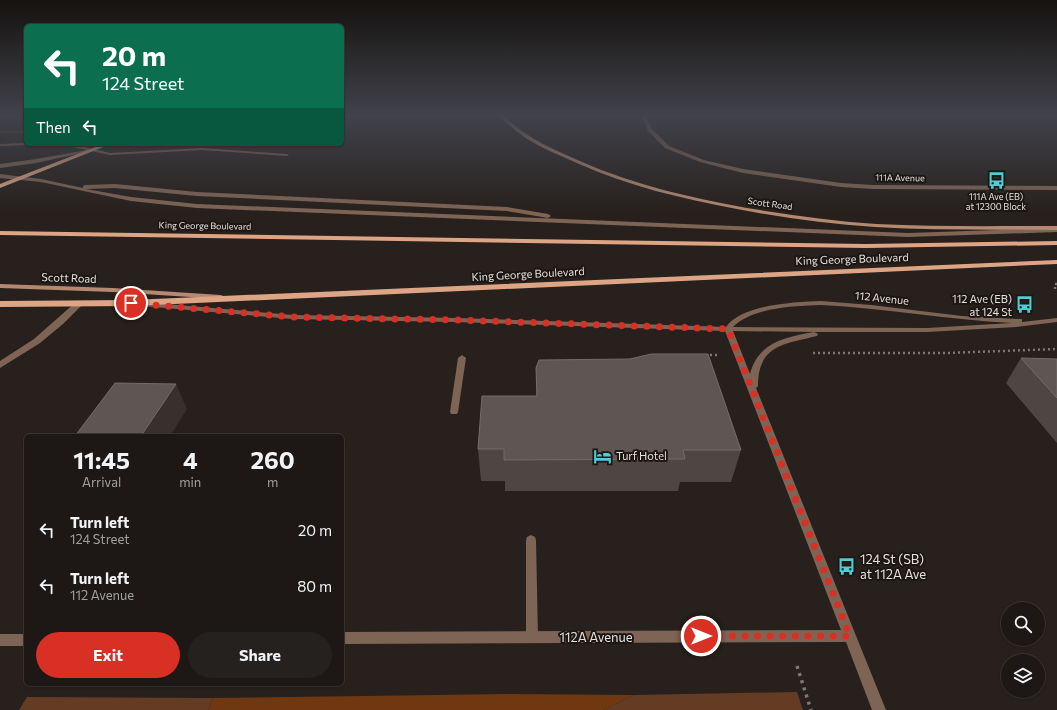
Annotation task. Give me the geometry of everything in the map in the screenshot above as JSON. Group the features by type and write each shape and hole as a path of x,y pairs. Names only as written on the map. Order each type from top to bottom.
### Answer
{"main road":[{"path":"0,186 101,147"},
{"name":"Scott Road","path":"546,147 599,172 656,190 736,208 816,220 881,225 1057,229"},
{"name":"King George Boulevard","path":"3,233 843,246 1057,243"},
{"name":"King George Boulevard","path":"0,304 131,303 1057,262"},
{"name":"Scott Road","path":"0,286 113,290 232,298"}],"street":[{"path":"79,147 110,154 202,149 287,155"},
{"name":"111A Avenue","path":"667,147 702,161 743,171 842,185 873,187 1057,188"},
{"path":"0,166 94,150"},
{"path":"0,176 24,176 108,195 145,201 197,206 908,235 1057,229"},
{"path":"73,187 115,186 197,194 507,209 583,222"},
{"name":"112 Avenue","path":"131,303 293,317 455,320 728,329 960,329 1057,320"},
{"name":"112 Avenue","path":"728,329 736,320 760,310 780,305 807,303 832,304 966,318 1040,322"},
{"path":"0,365 37,341 79,304"},
{"path":"728,329 756,396 879,710"},
{"path":"756,396 753,376 755,368 763,354 771,347 790,339 833,330"},
{"path":"454,412 462,358"},
{"path":"531,540 532,637"},
{"name":"112A Avenue","path":"344,638 850,636"},
{"path":"0,640 24,640"}],"path":[{"path":"1057,284 1054,284 1057,291"},
{"path":"812,353 947,353 1057,348"},
{"path":"797,666 811,710"}],"shaded area":[{"path":"797,692 803,710 603,710 634,695"},
{"path":"507,694 634,695 603,710 208,710 213,698"},
{"path":"27,697 213,698 208,710 19,710"}],"building":[{"name":"Turf Hotel","path":"651,354 708,354 741,450 683,450 685,459 504,460 504,449 478,449 482,396 537,396 536,368 539,360 630,359"},
{"path":"1021,358 1057,359 1057,398"},
{"path":"115,383 176,384 142,434 77,434"}],"place":[{"name":"111A Ave (EB) at 12300 Block","path":"996,180"},
{"name":"112 Ave (EB) at 124 St","path":"1025,305"},
{"name":"Turf Hotel","path":"603,456"},
{"name":"124 St (SB) at 112A Ave","path":"847,566"}],"route":[{"path":"131,303 293,317 455,320 728,329 850,636 701,636"}]}
